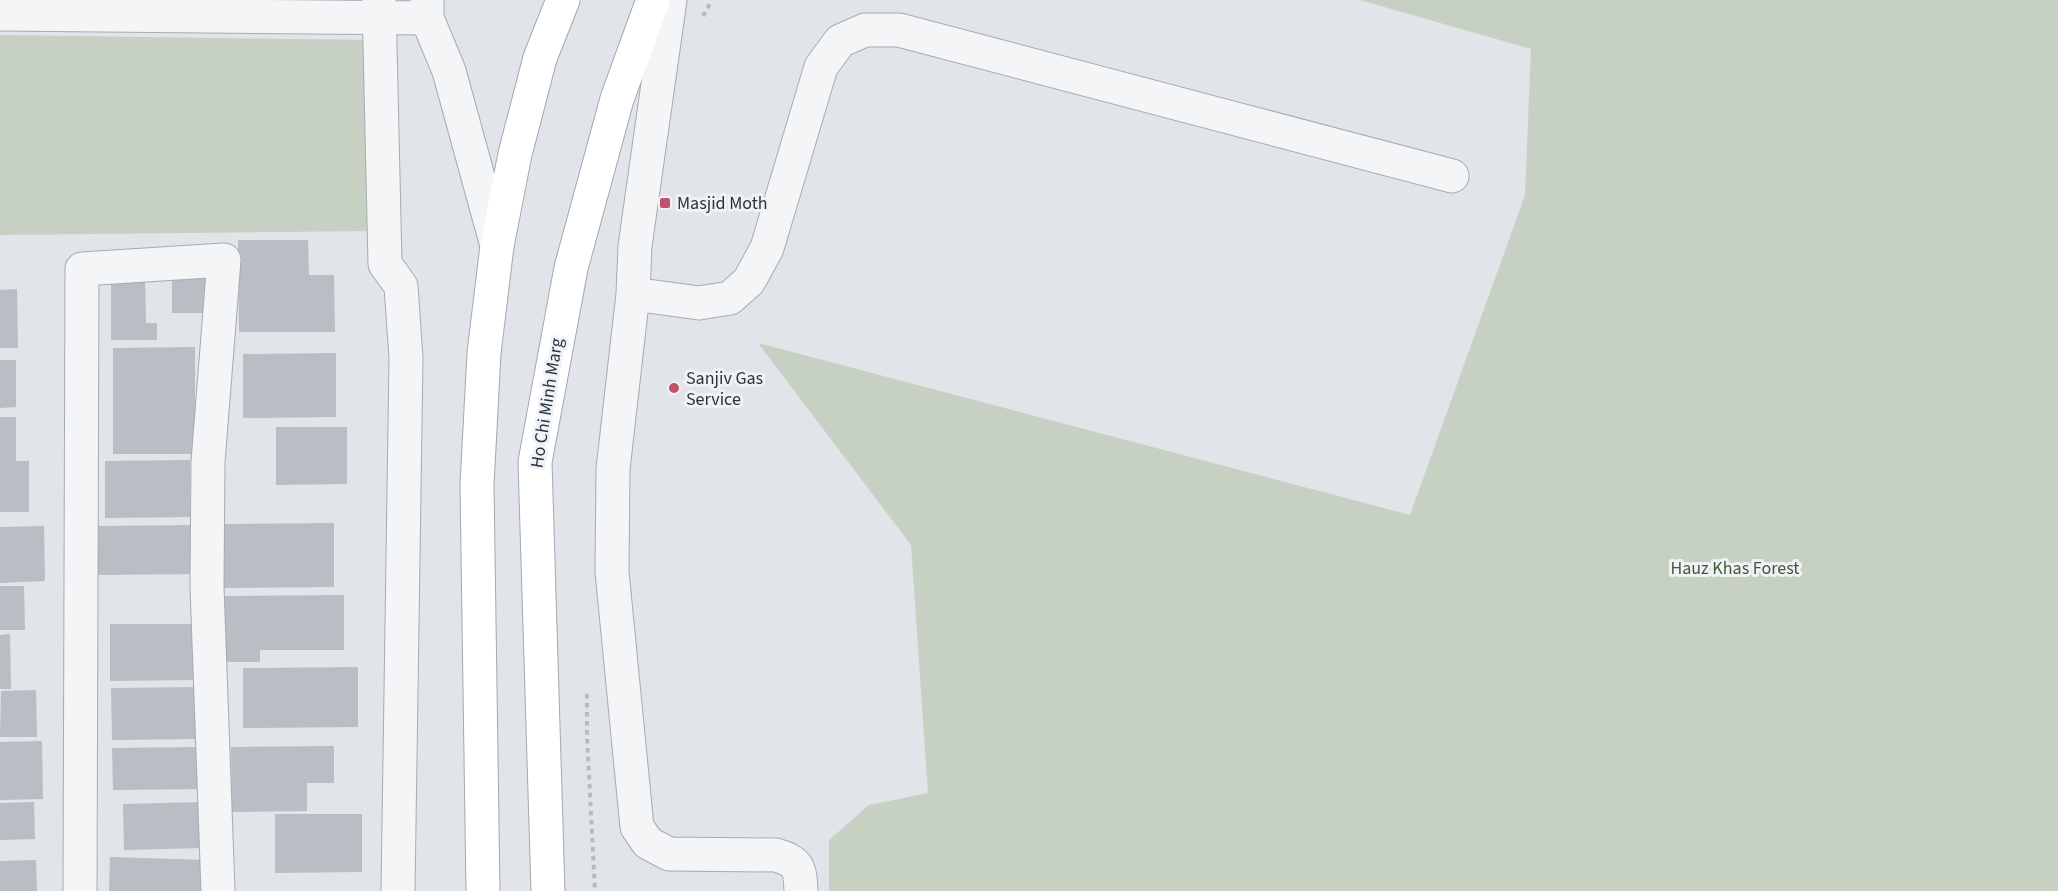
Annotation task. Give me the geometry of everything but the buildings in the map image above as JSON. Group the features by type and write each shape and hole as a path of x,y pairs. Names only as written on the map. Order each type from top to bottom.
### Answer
{"main road":[{"path":"483,891 477,485 484,353 497,246 515,154 540,58 563,0"},
{"name":"Ho Chi Minh Marg","path":"548,891 535,462 571,268 617,99 653,0"}],"street":[{"path":"670,0 635,246 633,294 613,469 612,572 637,827 648,843 669,854 776,855 791,860 801,874 801,891"},
{"path":"0,14 141,8 427,9 449,71 497,246"},
{"path":"379,9 385,264 401,286 406,358 398,891"},
{"path":"633,294 699,303 730,298 749,281 767,248 820,67 840,41 866,30 898,30 1452,176"},
{"path":"80,891 82,269 224,260 208,462 207,553 218,891"}],"green space":[{"name":"Hauz Khas Forest","path":"1360,0 2058,0 2058,891 829,891 829,840 869,805 928,793 911,545 758,343 1410,515 1525,195 1531,49"},
{"path":"0,35 374,40 372,231 0,235"}],"place":[{"name":"Masjid Moth","path":"665,203"},
{"name":"Sanjiv Gas Service","path":"674,388"}]}
